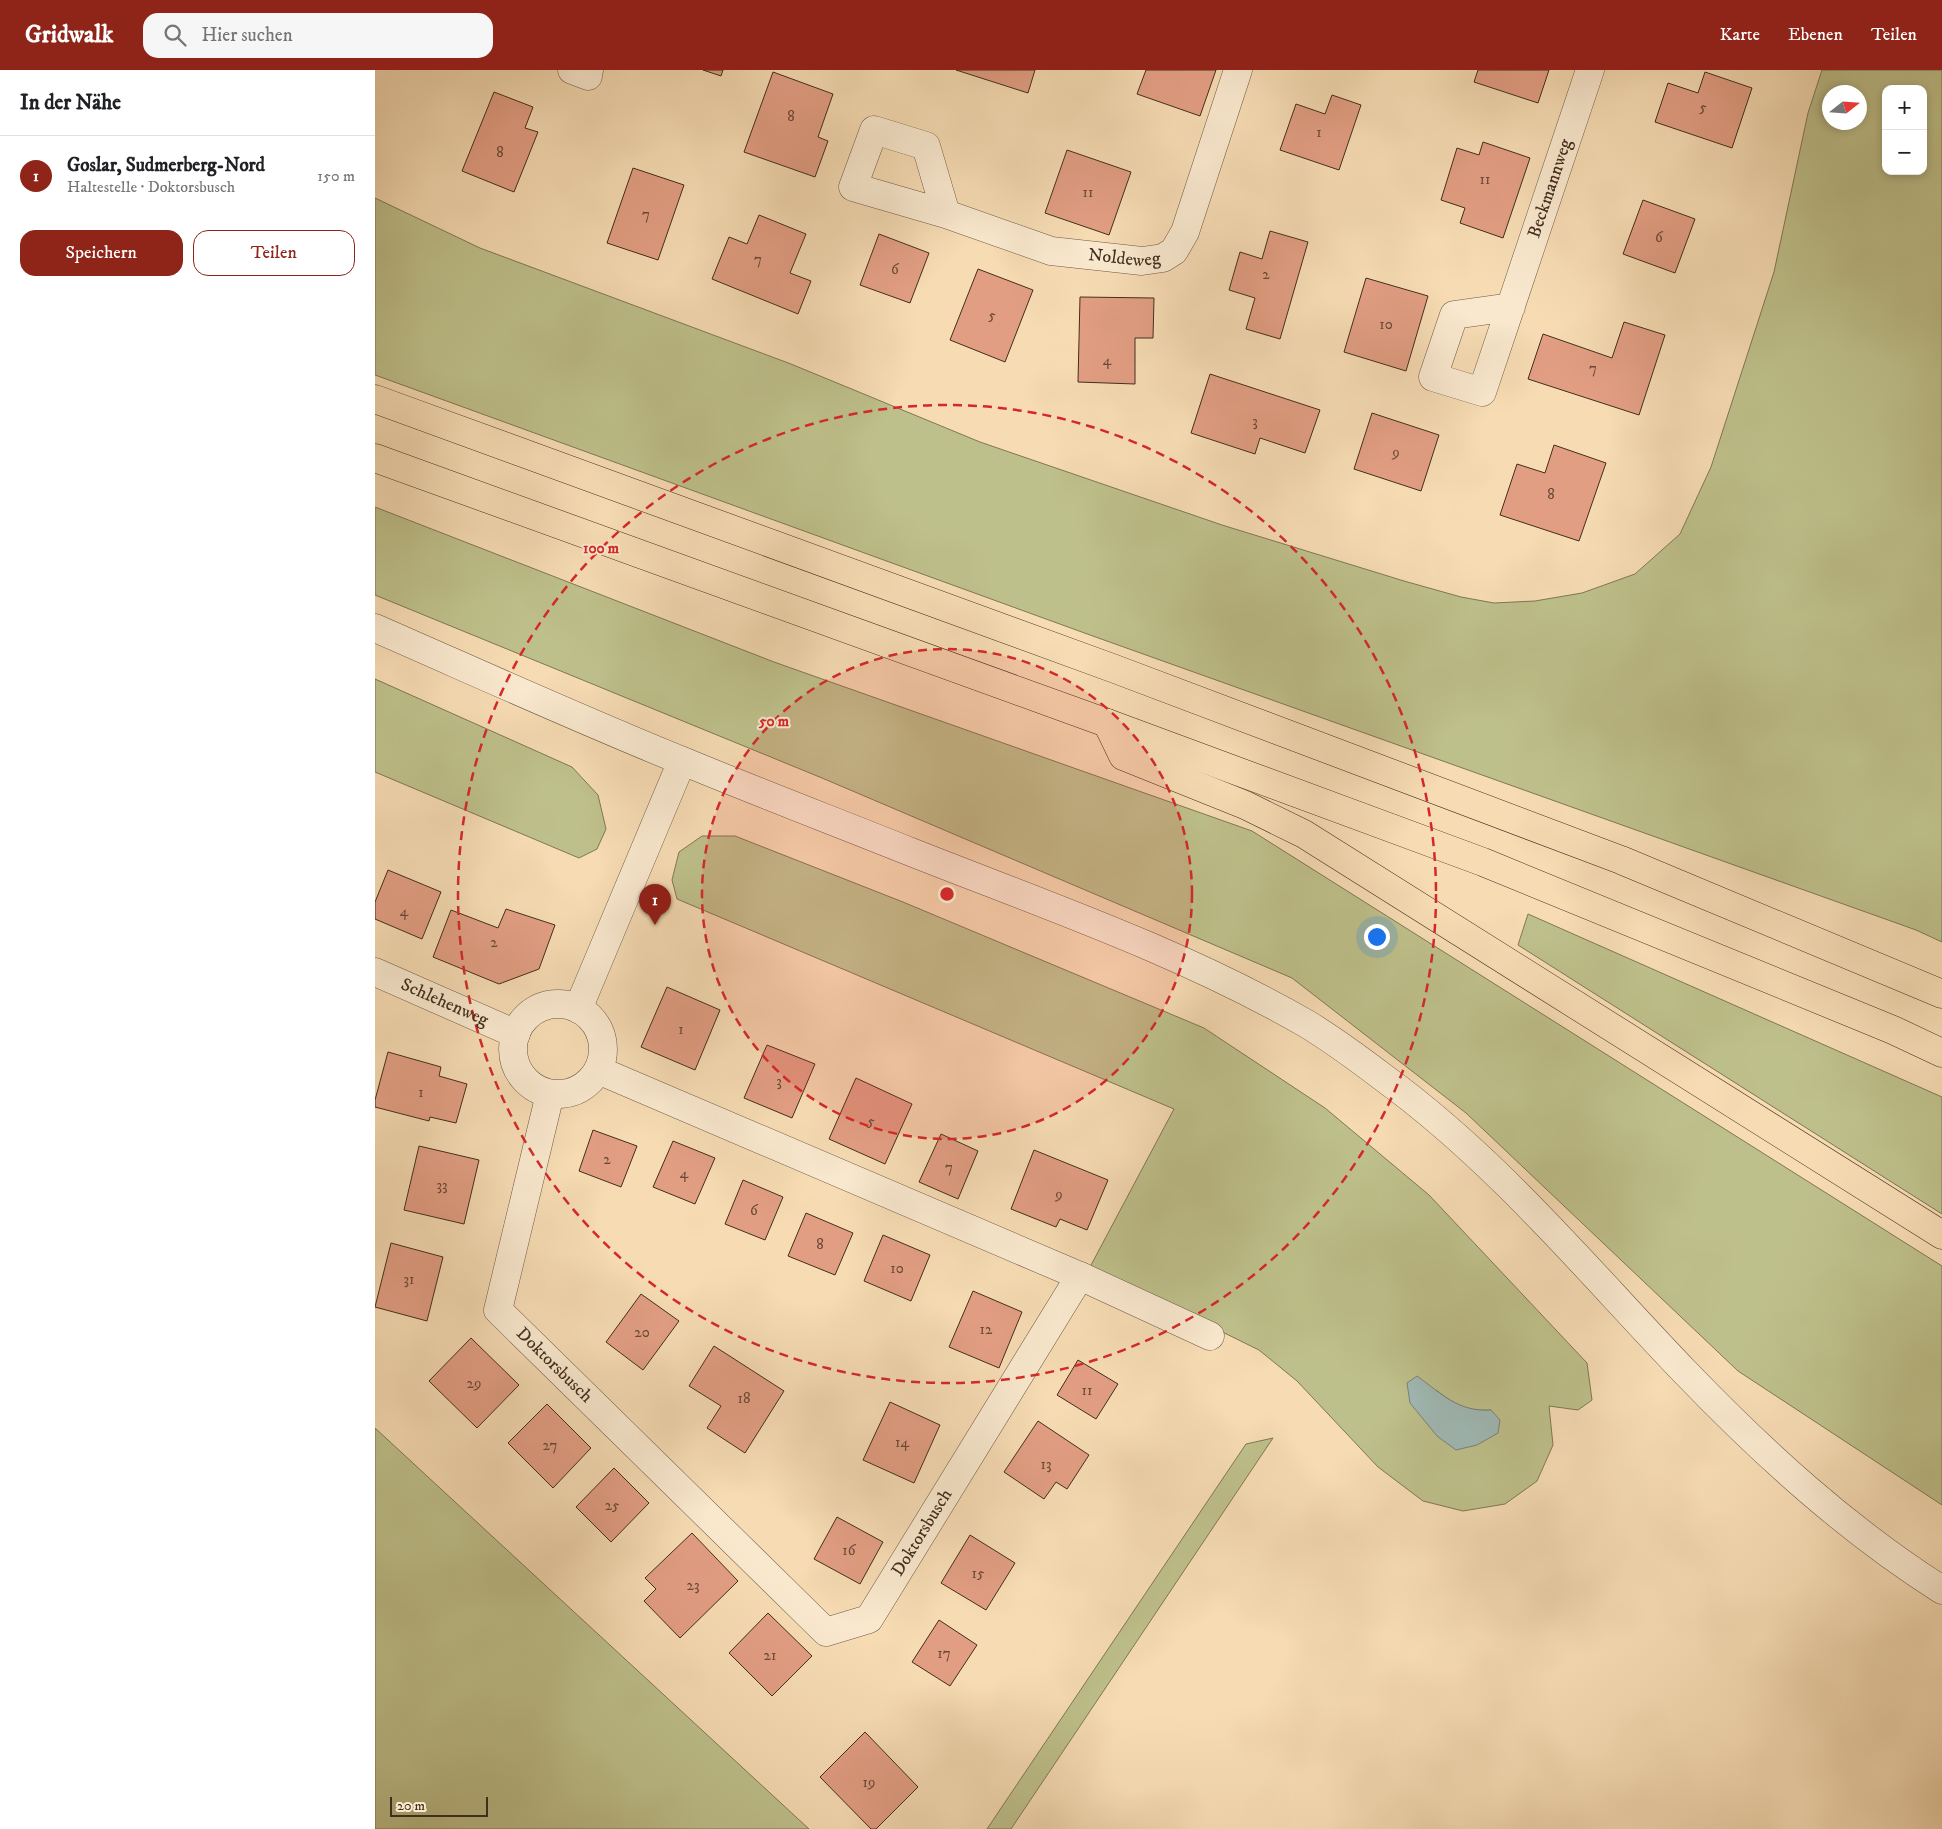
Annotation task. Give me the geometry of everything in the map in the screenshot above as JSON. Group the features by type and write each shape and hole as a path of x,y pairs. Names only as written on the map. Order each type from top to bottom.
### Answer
{"highway":[{"path":"375,399 1106,665 1621,860 1942,994"},
{"path":"375,458 1107,723 1483,862 1893,1030 1942,1052"},
{"path":"1107,723 1123,756 1245,805 1304,834 1942,1235"}],"street":[{"path":"572,70 588,76 589,70"},
{"name":"Noldeweg","path":"946,214 1051,251 1142,260 1163,258 1174,251 1185,232 1238,70"},
{"name":"Beckmannweg","path":"1511,307 1590,70"},
{"path":"375,628 682,761 1129,938 1227,982 1309,1026 1387,1080 1451,1131 1515,1189 1683,1371 1776,1464 1838,1516 1912,1571 1942,1590"},
{"path":"577,1009 682,761"},
{"name":"Schlehenweg","path":"375,972 516,1034"},
{"path":"563,1005 577,1009 590,1018 601,1038 602,1054 598,1070 588,1082 574,1091 550,1094 535,1088 518,1070 513,1056 516,1034 523,1021 541,1008 563,1005"},
{"path":"598,1070 1080,1276 1210,1336"},
{"name":"Doktorsbusch","path":"550,1094 498,1310 826,1632 869,1619 1080,1276"}],"green space":[{"path":"1822,70 1942,70 1942,942 1916,930 1090,635 375,375 375,198 480,248 791,364 980,442 1222,525 1404,581 1461,597 1494,603 1535,601 1582,593 1635,574 1680,534 1711,467 1774,272 1808,113"},
{"path":"375,507 774,662 1252,831 1942,1266 1942,1505 1738,1371 1466,1113 1292,978 822,778 375,595"},
{"path":"375,679 572,767 598,795 606,829 597,849 579,858 375,772"},
{"path":"702,836 735,836 903,902 1204,1028 1325,1108 1429,1195 1587,1363 1592,1400 1578,1410 1549,1406 1553,1445 1537,1481 1505,1504 1463,1511 1423,1501 1378,1467 1297,1381 1259,1350 1090,1267 1174,1109 677,899 672,880 679,852","holes":["1436,1390 1461,1406 1475,1410 1491,1410 1437,1436"]},
{"path":"1528,914 1942,1097 1942,1214 1518,945"},
{"path":"375,1428 809,1829 375,1829"},
{"path":"1273,1438 1011,1829 987,1829 1246,1444"}],"water":[{"path":"1417,1376 1460,1405 1479,1410 1491,1410 1500,1420 1498,1433 1477,1445 1456,1450 1437,1436 1410,1403 1407,1383"}],"building":[{"path":"703,70 723,70 721,76"},
{"path":"956,70 1035,70 1028,93"},
{"path":"1146,70 1216,70 1200,116 1137,94"},
{"path":"1478,70 1549,70 1538,103 1474,82"},
{"path":"773,72 833,94 818,137 828,141 815,177 744,152"},
{"path":"1705,72 1752,88 1732,148 1655,122 1668,83 1698,93"},
{"path":"494,92 533,107 525,128 538,132 514,192 462,171"},
{"path":"1332,95 1361,105 1339,170 1280,150 1296,104 1325,114"},
{"path":"1483,142 1530,158 1503,238 1460,223 1465,208 1441,200 1457,148 1479,155"},
{"path":"1067,150 1131,172 1109,235 1045,213"},
{"path":"633,168 684,185 658,260 607,243"},
{"path":"1643,200 1695,219 1675,273 1623,254"},
{"path":"759,215 806,234 790,273 811,281 798,314 712,279 729,237 747,244"},
{"path":"1270,231 1308,242 1280,339 1246,329 1255,298 1229,290 1240,252 1262,259"},
{"path":"879,234 929,253 910,303 860,285"},
{"path":"978,269 1033,290 1005,362 950,340"},
{"path":"1366,278 1428,296 1406,371 1344,352"},
{"path":"1080,297 1154,298 1153,338 1135,338 1135,384 1078,382"},
{"path":"1624,322 1665,335 1639,415 1528,379 1543,334 1612,358"},
{"path":"1210,374 1320,410 1305,453 1260,438 1255,454 1191,433"},
{"path":"1372,413 1439,435 1421,491 1354,469"},
{"path":"1554,445 1606,463 1579,541 1500,515 1517,464 1545,473"},
{"path":"388,870 441,892 422,939 375,919 375,902"},
{"path":"506,909 555,925 539,969 499,984 433,957 451,910 498,928"},
{"path":"667,987 720,1010 695,1070 641,1047"},
{"path":"767,1045 815,1064 792,1118 744,1098"},
{"path":"388,1052 441,1067 439,1076 467,1084 456,1123 430,1117 429,1121 375,1107 375,1100"},
{"path":"856,1078 912,1104 885,1164 829,1139"},
{"path":"593,1130 637,1146 621,1187 579,1171"},
{"path":"941,1134 978,1151 958,1199 919,1182"},
{"path":"673,1141 715,1158 695,1204 653,1187"},
{"path":"419,1146 479,1160 464,1224 404,1210"},
{"path":"1034,1150 1108,1180 1087,1230 1060,1219 1056,1227 1011,1209"},
{"path":"743,1180 783,1197 765,1240 725,1224"},
{"path":"806,1213 853,1233 835,1275 788,1256"},
{"path":"883,1235 930,1255 911,1301 864,1281"},
{"path":"391,1243 443,1257 427,1321 375,1307"},
{"path":"973,1291 1022,1312 999,1368 949,1347"},
{"path":"641,1294 679,1321 643,1370 606,1342"},
{"path":"471,1338 519,1385 477,1428 429,1381"},
{"path":"714,1346 784,1391 745,1453 707,1428 721,1406 689,1386"},
{"path":"1078,1360 1118,1384 1096,1419 1057,1395"},
{"path":"890,1402 940,1425 914,1483 863,1460"},
{"path":"547,1404 591,1448 553,1488 508,1443"},
{"path":"1038,1421 1089,1455 1067,1489 1056,1482 1044,1499 1004,1472"},
{"path":"614,1468 649,1503 611,1542 576,1507"},
{"path":"837,1517 883,1542 860,1584 814,1559"},
{"path":"692,1533 738,1581 680,1638 644,1601 656,1589 645,1578"},
{"path":"970,1535 1015,1563 986,1610 941,1583"},
{"path":"768,1613 812,1656 772,1696 729,1653"},
{"path":"939,1620 977,1645 950,1686 912,1662"},
{"path":"865,1732 918,1787 876,1829 871,1829 820,1777"}],"place":[{"name":"Goslar, Sudmerberg-Nord","path":"655,925"}]}
